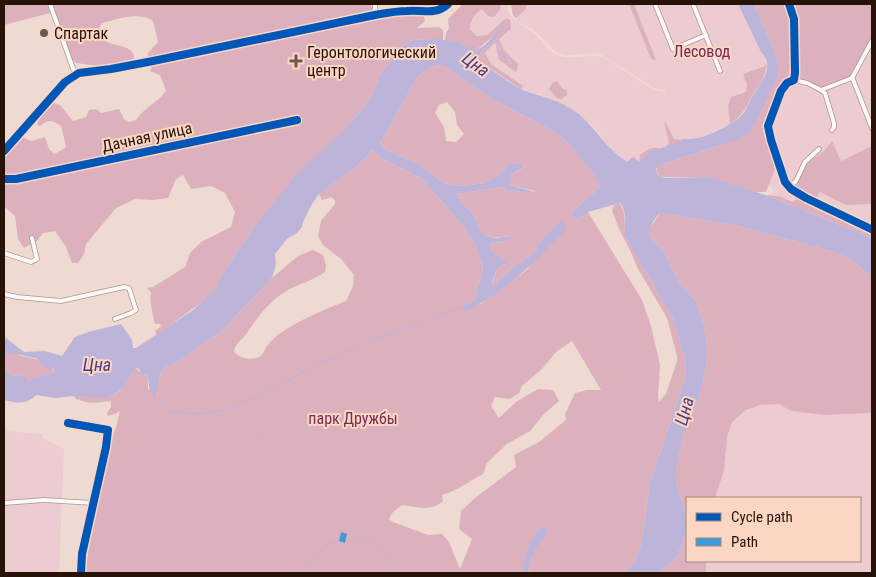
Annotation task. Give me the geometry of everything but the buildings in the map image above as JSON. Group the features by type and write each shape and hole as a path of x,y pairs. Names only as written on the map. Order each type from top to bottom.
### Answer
{"street":[{"path":"50,4 75,74"},
{"path":"375,4 375,15"},
{"path":"4,151 65,82 75,74 153,61 375,15 407,11 429,13 441,10 448,4"},
{"path":"655,4 673,48 706,34"},
{"path":"693,4 720,71"},
{"path":"789,4 795,30 794,80"},
{"path":"821,90 852,77 872,41"},
{"path":"852,77 872,128"},
{"path":"832,130 834,122 825,93 807,83 794,80 786,83 768,126 784,182 806,198 871,229"},
{"name":"Дачная улица","path":"4,179 16,179 297,120"},
{"path":"789,187 796,181 805,162 818,149"},
{"path":"4,253 31,262 38,259 32,238"},
{"path":"4,294 17,298 61,301 124,287 129,288 136,310 115,319"},
{"path":"68,423 108,430 106,447 82,554 80,573"},
{"path":"4,502 44,500 92,503"}],"green space":[{"path":"4,4 371,4 373,13 148,57 148,53 158,42 153,21 134,16 121,18 102,23 99,31 104,40 132,52 134,56 133,61 107,67 76,63 70,57 54,12 4,25"},
{"path":"419,4 441,4 431,11 414,7"},
{"path":"463,4 501,4 500,10 494,17 488,16 482,9 480,10 472,21 470,30 477,36 487,35 506,18 510,20 511,29 499,39 504,50 518,64 516,72 499,60 495,42 485,53 491,64 523,86 521,89 478,58 479,54 495,40 499,49 510,64 513,65 498,45 496,37 506,26 475,51 465,45 445,41 449,28 448,19"},
{"name":"Лесовод","path":"501,4 507,4 514,20 533,32 549,50 556,54 571,57 603,57 654,90 666,92 666,90 654,88 600,54 567,55 557,53 533,29 518,22 512,11 511,4 629,4 651,59 656,59 634,4 738,4 764,55 767,65 753,69 746,92 740,93 728,106 730,124 700,138 682,139 678,143 651,151 639,162 628,162 615,153 591,124 545,97 521,89 522,86 491,64 485,53 495,42 505,65 516,61 504,50 499,38 509,31 508,18 490,33 480,36 471,33 469,27 479,10 482,8 484,10 500,10"},
{"path":"511,4 526,4 526,9 516,18 513,15"},
{"path":"629,4 634,4 656,60 651,59"},
{"path":"754,4 872,4 872,47 853,79 827,90 790,74 777,90 763,131 773,149 777,163 766,192 754,192 710,177 660,177 656,171 660,165 719,146 757,120 773,48"},
{"path":"408,11 424,16 425,21 417,28 439,27 443,30 443,41 422,39 408,41 380,75 369,101 256,225 220,278 217,288 207,298 157,335 155,331 161,326 160,324 155,324 151,293 147,288 153,287 185,267 190,253 201,242 231,227 235,212 225,193 211,186 191,189 183,175 176,179 168,198 135,199 116,208 86,244 84,254 78,263 72,263 66,247 55,231 43,233 37,241 24,248 18,239 15,216 4,206 4,156 22,137 32,141 45,137 49,149 54,154 64,149 66,146 61,126 50,121 40,126 37,125 43,112 54,103 60,105 73,121 86,117 89,110 96,109 101,113 119,109 124,119 129,122 136,120 166,91 160,75 150,71 154,62 392,16"},
{"path":"872,47 872,146 841,161 832,142 824,151 805,163 793,189 789,192 797,196 796,200 793,202 772,195 773,189 770,186 767,187 777,163 763,131 777,90 790,74 853,79"},
{"name":"парк Дружбы","path":"443,65 492,99 555,132 568,143 596,175 600,187 576,208 571,215 576,220 588,212 642,300 651,326 660,365 659,402 666,394 677,356 667,318 637,267 619,229 612,210 614,205 619,203 622,207 625,236 673,318 686,364 685,379 650,483 641,546 634,564 624,573 528,573 532,556 548,531 536,534 527,553 522,571 518,573 85,573 100,474 120,411 108,416 107,413 111,407 111,401 86,402 78,399 79,396 104,397 115,394 124,385 135,368 148,377 148,389 156,395 161,372 165,367 177,362 223,330 272,278 298,256 313,250 323,255 326,266 325,272 279,295 237,344 234,352 245,358 259,357 279,334 311,316 346,301 353,286 354,275 341,259 323,245 318,236 321,221 335,204 332,197 322,200 319,194 357,166 373,150 382,159 422,179 465,228 474,242 483,266 482,275 476,289 478,295 474,300 463,306 481,304 528,269 542,239 534,253 506,273 493,286 497,269 507,263 506,260 502,260 494,253 489,244 505,241 510,236 494,237 483,233 479,229 477,220 456,194 501,187 533,194 535,191 510,185 510,178 525,167 519,163 510,164 498,176 483,183 466,186 453,185 443,183 418,164 386,150 380,143 418,76 434,66","holes":["447,102 455,112 457,125 464,134 456,142 446,141 444,127 435,113 439,105","572,341 601,390 587,390 575,393 565,414 566,420 539,442 514,455 516,467 461,511 459,529 472,539 460,569 449,542 442,534 428,535 389,519 393,512 402,505 424,508 434,507 443,501 442,495 483,474 487,463 507,444 530,431 544,414 559,401 553,390 538,389 516,402 499,418 491,406 495,397 510,399 519,393 522,386 541,370 556,352"]},
{"path":"767,65 762,81 744,111 730,124 728,106 731,97 746,92 747,84 743,74"},
{"path":"557,81 563,89 567,90 567,95 561,99 557,98 549,89 552,83"},
{"path":"665,121 674,139 682,140 682,142 639,162 640,155 646,151 653,148 662,149 668,145 669,139"},
{"path":"832,141 841,161 872,146 872,204 846,205 820,192 815,200 793,189 806,163 824,151"},
{"path":"819,191 846,205 872,204 872,228 815,200"},
{"path":"768,196 793,202 797,196 872,234 872,238"},
{"path":"660,213 735,225 824,249 849,258 872,277 872,413 824,415 792,411 778,404 761,405 746,410 732,422 727,437 724,471 715,497 686,497 686,520 676,484 676,467 684,434 699,399 708,357 704,326 696,302 679,282 664,251 649,236 650,228"},
{"path":"12,352 46,363 55,372 28,381 25,375 11,376 6,369 4,354"},
{"path":"778,404 792,411 824,415 872,413 872,573 706,573 706,562 861,562 861,497 715,497 722,480 727,437 730,428 739,415 761,406"},
{"path":"4,424 7,431 43,434 43,438 64,449 59,573 4,573"},
{"path":"686,532 686,562 706,562 706,573 659,573 678,555"}],"water":[{"name":"Цна","path":"738,4 754,4 773,48 778,66 777,76 757,120 748,134 734,141 663,164 656,169 657,174 665,178 710,177 768,196 872,238 872,277 849,258 824,249 735,225 660,213 655,218 649,236 664,251 679,282 696,302 704,326 708,357 699,399 684,434 676,467 676,484 685,511 686,532 678,555 659,573 624,573 634,564 641,546 650,483 685,379 686,364 673,318 625,236 625,215 620,203 588,212 576,220 571,215 576,208 600,187 595,175 568,143 555,132 492,99 443,65 434,66 418,76 380,143 386,150 418,164 443,183 453,185 466,186 483,183 498,176 510,164 519,163 525,167 510,178 510,185 535,192 533,194 501,187 456,194 477,220 479,229 483,233 494,238 510,236 505,241 489,244 494,253 502,260 507,260 507,263 497,269 492,282 493,286 506,273 534,253 542,239 561,221 565,224 565,231 531,265 493,296 465,312 463,310 463,306 474,300 478,295 476,289 482,275 483,266 474,242 465,228 422,179 382,159 373,150 357,166 319,194 312,204 302,227 297,233 287,239 275,254 276,265 272,278 223,330 177,362 165,367 161,372 156,395 150,393 148,377 142,375 139,369 136,368 118,392 107,397 81,396 77,400 74,396 55,398 36,395 25,402 4,400 4,359 6,369 11,376 25,375 28,381 47,374 53,374 55,371 53,368 45,368 36,358 4,354 4,338 24,352 45,351 62,356 75,337 121,324 132,340 133,348 136,348 193,310 217,288 220,278 235,254 298,173 347,127 369,101 380,75 408,41 424,39 452,41 461,43 475,51 485,45 504,25 507,25 496,37 498,45 514,67 503,56 495,40 479,54 478,58 481,62 523,90 557,102 576,112 614,152 628,162 634,157 639,162 651,151 678,143 682,139 702,137 737,120 745,111 767,71 766,58 761,52"},
{"path":"543,526 548,531 532,556 528,573 518,573 522,571 532,541"}],"waterway":[{"path":"154,395 154,399 168,411 199,414 225,410 277,387 313,366 378,338 462,307"},
{"path":"257,439 260,433"},
{"path":"294,573 328,544 348,538 370,538 379,544 397,573"}],"marked path":[{"path":"342,542 344,533"}],"cycle path":[{"path":"4,151 65,82 79,73 153,61 383,14 403,11 433,11 443,8 448,4"},
{"path":"789,4 794,19 794,80 787,83 781,91 768,126 785,182 791,189 806,198 871,229"},
{"path":"4,179 16,179 297,120"},
{"path":"68,423 108,430 106,447 82,554 81,573"}],"place":[{"name":"Спартак","path":"44,33"},
{"name":"Геронтологический центр","path":"296,61"}]}
